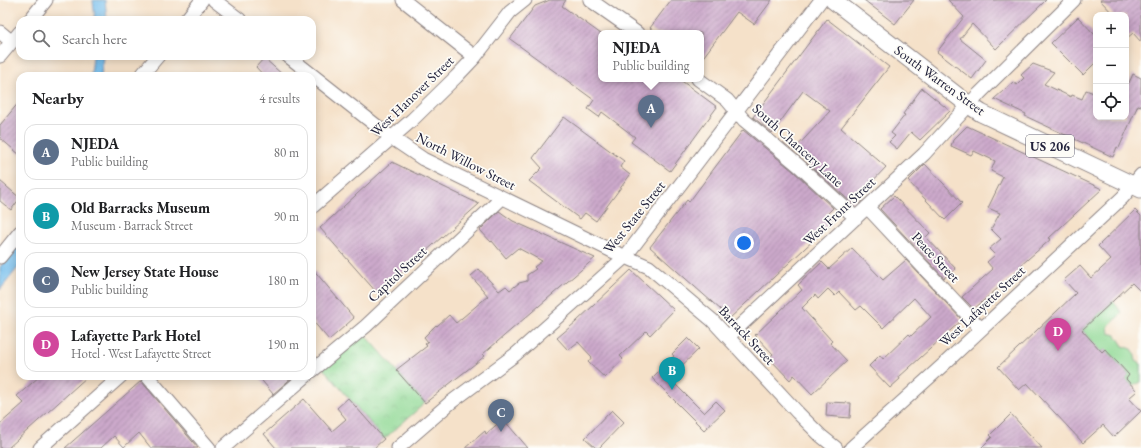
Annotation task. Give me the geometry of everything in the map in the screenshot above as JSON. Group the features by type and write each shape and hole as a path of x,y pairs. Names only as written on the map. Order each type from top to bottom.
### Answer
{"main road":[{"name":"South Warren Street","path":"833,0 969,105 988,116 1115,176 1138,183"}],"street":[{"path":"33,16 46,0"},
{"path":"189,16 202,0"},
{"path":"214,0 235,16"},
{"path":"403,0 474,57"},
{"name":"West Hanover Street","path":"316,204 392,138 456,77 510,12 525,0"},
{"path":"590,0 633,30"},
{"name":"West State Street","path":"398,448 450,403 516,354 625,257 821,0"},
{"name":"West Front Street","path":"728,337 924,154 969,105 1074,0"},
{"path":"0,32 16,37 0,56"},
{"path":"144,72 155,60"},
{"name":"North Willow Street","path":"292,60 303,72"},
{"name":"North Willow Street","path":"316,82 423,159 625,257"},
{"name":"South Chancery Lane","path":"702,82 727,100 744,120 856,218"},
{"name":"West Lafayette Street","path":"851,448 982,329 1138,183"},
{"name":"Capitol Street","path":"316,368 366,326 502,198"},
{"name":"Peace Street","path":"868,207 982,329"},
{"path":"0,257 16,237"},
{"name":"Barrack Street","path":"625,257 634,259 648,267 702,311 798,413 821,436 836,448"},
{"path":"40,448 116,380"},
{"path":"150,380 209,448"},
{"path":"223,448 301,380"}],"green space":[{"path":"1113,301 1122,313 1108,326 1109,333 1116,335 1123,346 1132,349 1136,361 1141,364 1141,382 1133,386 1126,379 1129,375 1105,349 1102,352 1082,330"},
{"path":"364,333 425,403 384,439 323,368"}],"water":[{"path":"93,0 105,0 107,16 95,16"},
{"path":"93,60 103,60 101,72 91,72"},
{"path":"16,246 16,270 0,290 0,267"}],"building":[{"path":"550,0 566,0 562,6 598,32 598,82 683,82 717,107 670,171 631,142 635,137 602,112 599,117 588,109 594,100 510,39 535,6"},
{"path":"671,0 772,0 754,24 737,12 704,56 704,30 653,30 650,28"},
{"path":"864,0 914,0 895,24"},
{"path":"948,0 1046,0 996,49 972,24 960,39 986,60 972,79 937,52 964,17"},
{"path":"1100,0 1141,0 1141,42 1133,33 1129,36 1129,12 1111,12"},
{"path":"1078,17 1093,33 1093,65 1083,75 1051,43"},
{"path":"827,19 889,67 841,128 886,167 852,203 793,151 830,111 803,91 772,133 753,117"},
{"path":"262,60 266,60 280,72 260,72 256,67"},
{"path":"1033,64 1054,72 1044,84 1071,97 1072,95 1082,99 1086,90 1093,93 1093,120 1129,120 1129,83 1133,74 1141,78 1141,106 1138,105 1119,148 1117,147 1113,157 1025,116 1026,114 994,99 1013,82 1017,85 1024,78 1021,75"},
{"path":"922,88 950,111 920,140 911,132 897,149 889,142 895,136 891,133 905,115 903,114"},
{"path":"16,106 16,152 0,138 0,125"},
{"path":"564,117 624,161 620,167 630,175 596,221 585,213 580,219 529,181 542,168 533,158"},
{"path":"967,126 1102,189 1049,238 1051,239 1020,266 1021,268 974,309 962,297 993,269 987,262 995,255 989,249 1001,239 991,229 1000,213 988,208 1003,177 991,171 995,161 974,151 971,155 951,146 953,140"},
{"path":"743,130 793,171 833,208 826,215 833,222 730,318 650,247 687,200 689,202"},
{"path":"392,162 479,204 378,294 320,228"},
{"path":"925,164 962,203 945,220 908,181"},
{"path":"0,181 16,195 16,203 11,210 0,201"},
{"path":"894,196 930,233 926,237 956,269 944,278 880,209"},
{"path":"1135,210 1141,216 1141,292 1132,283 1082,330 1102,352 1105,349 1129,375 1126,379 1137,391 1129,398 1141,411 1114,437 1103,425 1083,443 1027,383 1019,390 998,367 1076,293 1064,280 1080,266 1091,278 1111,260 1098,246"},
{"path":"499,211 513,221 595,258 483,354 485,356 425,403 396,370 427,346 425,344 428,342 424,337 436,325 437,326 449,315 456,323 488,296 471,276 479,269 499,291 506,286 510,290 519,283 527,281 527,275 536,269 534,267 542,261 518,248 506,258 492,241 491,242 480,230"},
{"path":"852,248 883,280 906,260 962,320 899,377 900,379 890,388 869,366 880,355 883,359 909,334 911,336 931,317 914,298 883,328 861,306 856,310 839,292 835,296 828,289 818,299 815,295 802,308 832,341 830,343 847,361 812,394 794,375 790,380 769,358 773,354 755,335 802,290 798,285 822,262 829,269"},
{"path":"631,270 674,310 650,335 646,331 620,356 623,359 605,378 588,362 592,357 578,342 568,350 557,338"},
{"path":"316,273 354,318 329,340 316,325"},
{"path":"688,338 699,349 669,378 704,413 716,401 725,410 704,430 652,378 674,356 672,354"},
{"path":"35,380 84,380 8,448 0,448 0,424 24,403 17,396"},
{"path":"261,380 289,380 273,394"},
{"path":"141,381 198,448 151,448 139,433 124,447 114,436 101,448 65,448"},
{"path":"348,398 384,439 374,448 276,448 264,434 304,399 332,431 346,419 337,408"},
{"path":"827,402 851,403 850,418 826,416"},
{"path":"612,410 624,422 599,448 596,448 585,438"},
{"path":"1011,414 1042,448 981,448 992,437 990,435"},
{"path":"503,419 528,448 465,448 485,431 486,434"}],"place":[{"name":"NJEDA","path":"651,128"},
{"name":"Lafayette Park Hotel","path":"1058,351"},
{"name":"Old Barracks Museum","path":"672,390"},
{"name":"New Jersey State House","path":"501,432"}]}
